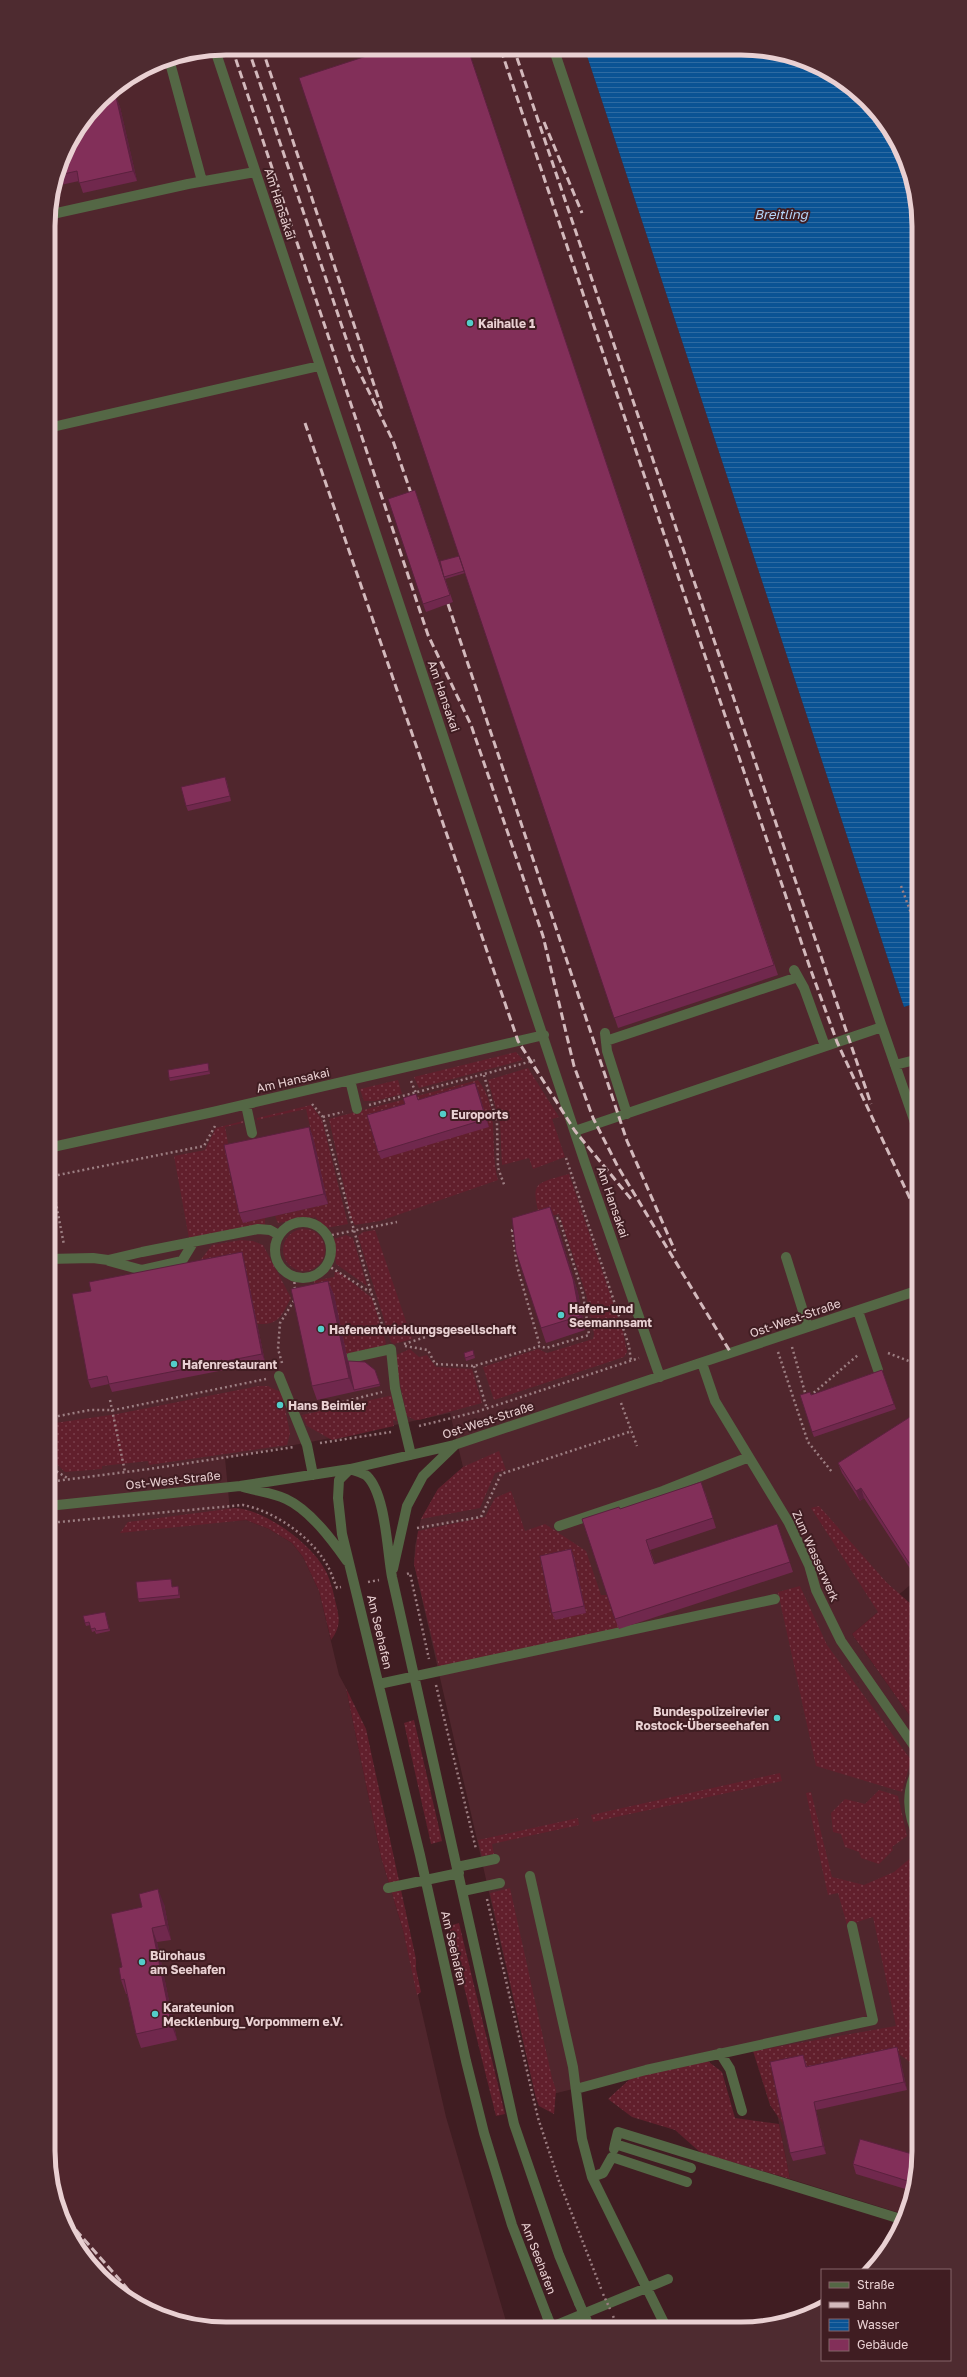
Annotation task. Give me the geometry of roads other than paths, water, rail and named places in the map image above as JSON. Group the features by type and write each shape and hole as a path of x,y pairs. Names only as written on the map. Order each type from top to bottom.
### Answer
{"street":[{"name":"Am Hansakai","path":"217,55 575,1131 660,1377"},
{"path":"556,55 912,1114"},
{"path":"170,64 202,181"},
{"path":"55,213 202,181 256,172"},
{"path":"55,426 319,366"},
{"path":"627,1114 607,1051 605,1037 796,973 825,1046"},
{"path":"575,1131 882,1027"},
{"name":"Am Hansakai","path":"55,1146 246,1105 544,1035"},
{"path":"895,1065 912,1061"},
{"path":"350,1080 357,1109"},
{"path":"246,1105 252,1133"},
{"path":"307,1222 315,1225 327,1236 331,1245 331,1256 327,1265 321,1272 313,1277 303,1279 294,1277 283,1270 276,1260 274,1252 279,1235 291,1225 307,1222"},
{"path":"108,1260 258,1229 270,1230 279,1235"},
{"path":"55,1258 66,1257 108,1260 142,1270 182,1261 193,1243"},
{"path":"786,1257 808,1327"},
{"name":"Ost-West-Straße","path":"55,1505 240,1486 313,1475 350,1469 454,1445 912,1292"},
{"path":"858,1311 878,1370"},
{"path":"350,1358 391,1349 395,1388 411,1455"},
{"name":"Zum Wasserwerk","path":"702,1363 715,1401 789,1523 809,1565 816,1590 841,1641 912,1743"},
{"path":"279,1376 307,1445 313,1475"},
{"name":"Am Seehafen","path":"392,1577 407,1506 423,1476 454,1445"},
{"path":"559,1526 663,1491 749,1457"},
{"name":"Am Seehafen","path":"548,2322 512,2225 486,2139 466,2062 426,1880 352,1567 342,1534 338,1498 339,1480 350,1469 367,1476 375,1490 383,1514 392,1577 514,2124 559,2255 586,2320"},
{"name":"Am Seehafen","path":"240,1486 286,1499 309,1516 331,1538 352,1567"},
{"path":"379,1684 775,1599"},
{"path":"912,1782 909,1789 909,1802 912,1819"},
{"path":"388,1888 426,1880 495,1859"},
{"path":"530,1876 576,2089 582,2139 592,2177 646,2289 664,2322"},
{"path":"463,1891 500,1883"},
{"path":"576,2089 720,2053 873,2020 852,1926"},
{"path":"720,2053 730,2069 742,2111"},
{"path":"592,2177 604,2173 612,2157 618,2132 898,2218"},
{"path":"615,2144 691,2168"},
{"path":"612,2157 687,2182"},
{"path":"586,2320 668,2279"}],"water":[{"name":"Breitling","path":"587,55 752,55 774,58 796,64 836,84 862,105 883,131 903,171 909,193 912,215 912,1004 904,1007"}],"railway":[{"path":"234,55 428,635 471,725 543,936 574,1066 593,1118 618,1167 731,1353"},
{"path":"250,55 353,359 393,441 413,499"},
{"path":"264,55 382,409"},
{"path":"503,55 809,965 837,1042 912,1203"},
{"path":"517,58 871,1104"},
{"path":"544,122 582,213"},
{"path":"305,423 518,1041 575,1131 631,1199"},
{"path":"448,604 627,1141 675,1251"},
{"path":"74,2228 131,2293"}],"place":[{"name":"Kaihalle 1","path":"470,323"},
{"name":"Euroports","path":"443,1114"},
{"name":"Hafen- und Seemannsamt","path":"561,1315"},
{"name":"Hafenentwicklungsgesellschaft","path":"321,1329"},
{"name":"Hafenrestaurant","path":"174,1364"},
{"name":"Hans Beimler","path":"280,1405"},
{"name":"Bundespolizeirevier Rostock-Überseehafen","path":"777,1718"},
{"name":"Bürohaus am Seehafen","path":"142,1962"},
{"name":"Karateunion Mecklenburg_Vorpommern e.V.","path":"155,2014"}]}
